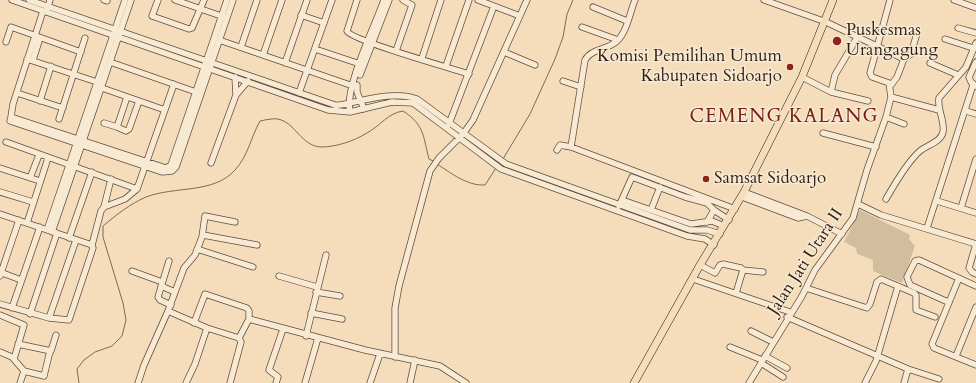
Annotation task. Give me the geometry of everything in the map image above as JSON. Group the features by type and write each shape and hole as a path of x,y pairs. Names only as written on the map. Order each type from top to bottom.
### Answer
{"main road":[{"path":"634,383 700,265 714,245 743,195 802,78 834,0"}],"street":[{"path":"12,0 44,7 118,30 292,94"},
{"path":"29,0 116,36 208,64 248,82 335,105 389,96 407,96 418,99 433,114 461,136 493,165 501,169 521,174 590,199 621,206 651,210 691,224 713,221 727,223"},
{"path":"50,0 44,7 38,37 17,93 11,116 162,172 169,173 176,167 224,17 233,0"},
{"path":"118,30 124,0"},
{"path":"30,314 79,141 118,30 131,0"},
{"path":"158,0 152,16 188,29 192,28 204,0"},
{"path":"175,0 224,17"},
{"path":"146,165 166,168 171,165 196,92 219,40 227,0"},
{"path":"241,48 257,0"},
{"path":"263,55 282,0"},
{"path":"285,63 307,0"},
{"path":"300,96 332,0"},
{"path":"357,0 347,31 349,34 370,43 470,74"},
{"path":"350,112 348,104 384,0"},
{"path":"370,43 389,0"},
{"path":"396,51 412,5 403,0"},
{"path":"422,58 441,0"},
{"path":"446,66 469,0"},
{"path":"478,0 520,16"},
{"path":"394,357 395,308 399,286 431,168 461,136 475,115 527,0"},
{"path":"764,0 826,22 904,59"},
{"path":"890,0 870,75 891,85 897,78 904,59 911,54 916,32"},
{"path":"954,0 976,8"},
{"path":"571,147 584,64 588,56 618,40 627,21 633,1"},
{"path":"445,123 470,74 494,6"},
{"path":"593,7 627,21"},
{"path":"301,15 324,23"},
{"path":"6,42 11,27 81,52"},
{"path":"582,27 618,40"},
{"path":"958,28 976,33"},
{"path":"98,86 110,62 116,36"},
{"path":"831,92 835,75 858,36"},
{"path":"59,119 85,38"},
{"path":"886,199 906,167 919,151 941,137 943,130 939,110 940,96 966,67 975,45 945,39"},
{"path":"219,40 354,87 364,109"},
{"path":"315,49 362,64"},
{"path":"504,52 535,65"},
{"path":"30,60 74,74 98,86 165,110"},
{"path":"110,62 196,92"},
{"path":"927,228 975,86 969,77 976,62"},
{"path":"930,63 958,75"},
{"path":"40,101 51,66"},
{"path":"235,77 236,95"},
{"path":"802,78 831,92 868,100"},
{"path":"563,81 581,87"},
{"path":"211,163 236,95 248,82"},
{"path":"104,207 125,199 137,189 174,84"},
{"name":"Jalan Jati Utara II","path":"749,383 806,288 815,270 850,223 858,204 867,170 886,117 891,97 891,85"},
{"path":"17,93 63,108"},
{"path":"300,96 328,110 350,112 392,102 407,102 433,114"},
{"path":"117,127 127,97"},
{"path":"891,97 939,110"},
{"path":"104,123 126,131 129,129 139,101"},
{"path":"966,110 976,114"},
{"path":"886,117 904,124"},
{"path":"823,133 876,147"},
{"path":"461,136 521,174"},
{"path":"6,142 137,189"},
{"path":"557,150 560,145 571,147 735,209"},
{"path":"30,178 39,155"},
{"path":"27,223 48,158"},
{"path":"961,208 976,159"},
{"path":"0,168 40,181"},
{"path":"69,238 92,172"},
{"path":"621,206 632,177 685,197 702,201 727,223"},
{"path":"0,304 30,314 49,318 70,319 93,248 92,245 98,217 104,207 111,179"},
{"path":"651,210 660,187"},
{"path":"0,192 33,202"},
{"path":"743,195 807,216 842,234"},
{"path":"937,201 976,213"},
{"path":"858,204 879,214 976,244 969,268 976,274"},
{"path":"621,206 690,230 708,230 720,234"},
{"path":"621,206 687,236 705,239 714,245"},
{"path":"707,222 714,210"},
{"path":"0,214 92,245"},
{"path":"138,383 171,305 184,268 197,250 203,235 206,216 235,222"},
{"path":"19,220 0,273 21,280"},
{"path":"12,308 40,227"},
{"path":"203,235 257,245"},
{"path":"49,318 76,240"},
{"path":"197,250 253,267"},
{"path":"306,336 326,255"},
{"path":"169,260 161,284 159,299 171,305"},
{"path":"948,302 910,285 907,277 913,263 919,260 976,286"},
{"path":"700,265 715,273 720,265 723,264 741,268 743,270 763,272"},
{"path":"736,293 743,270"},
{"path":"132,271 176,292"},
{"path":"279,276 317,290 340,296"},
{"path":"959,278 932,344 934,348 976,365"},
{"path":"693,279 736,293 789,315 878,357 939,379"},
{"path":"806,288 858,306 869,307 879,279 916,294 916,310 935,316"},
{"path":"865,383 878,357 898,286"},
{"path":"194,323 205,294 247,308 249,311 249,319 239,338 241,342 230,383"},
{"path":"956,356 976,307"},
{"path":"168,312 207,328 239,338"},
{"path":"311,313 342,319"},
{"path":"0,315 24,325 14,359"},
{"path":"249,319 306,336 380,354 440,366 466,383"},
{"path":"186,383 195,364 207,328"},
{"path":"276,383 278,377 268,370 282,329"},
{"path":"751,331 773,342"},
{"path":"0,352 14,359 24,371 45,376 50,351 56,335"},
{"path":"305,383 318,338"},
{"path":"18,344 50,351"},
{"path":"730,347 787,368"},
{"path":"370,383 380,354"},
{"path":"410,383 415,360"},
{"path":"762,360 783,377"},
{"path":"904,383 908,369"},
{"path":"20,383 24,371"}],"shaded area":[{"path":"860,210 910,235 909,239 915,246 902,283 873,271 873,260 857,254 856,248 844,242"}],"waterway":[{"path":"503,159 530,114 555,59 563,37 567,14 573,0"},
{"path":"79,383 77,369 84,360 95,352 112,346 122,336 126,320 123,303 103,237 103,226 123,210 146,197 205,186 226,178 235,170 243,159 260,121 269,119 284,121 308,143 314,146 327,147 339,145 356,139 372,130 393,114 403,111 416,121 422,132 429,159 433,161"},
{"path":"437,164 460,178 478,185 485,185 496,168"}],"place":[{"name":"Puskesmas Urangagung","path":"837,41"},
{"name":"Komisi Pemilihan Umum Kabupaten Sidoarjo","path":"790,67"},
{"name":"Samsat Sidoarjo","path":"706,179"}],"district":[{"name":"CEMENG KALANG","path":"784,118"}]}
